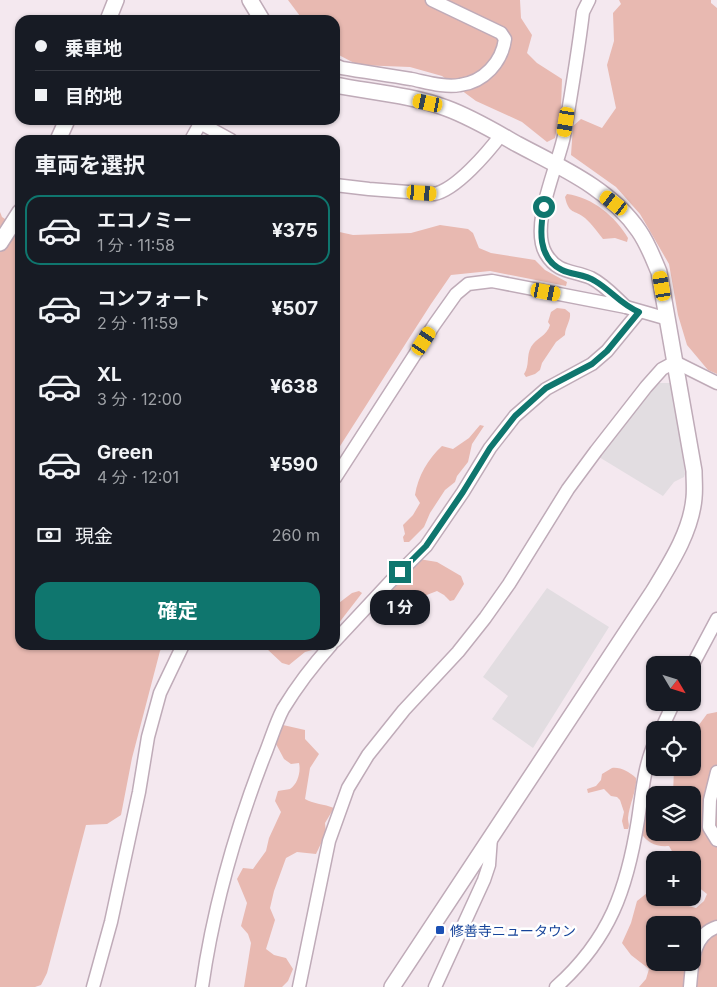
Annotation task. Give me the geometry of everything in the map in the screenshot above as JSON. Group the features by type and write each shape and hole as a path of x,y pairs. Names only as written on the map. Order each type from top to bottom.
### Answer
{"street":[{"path":"110,15 116,0"},
{"path":"250,0 259,15"},
{"path":"340,67 439,85 460,86 486,74 494,67 504,47 505,39 502,34 432,0"},
{"path":"589,0 583,12 564,138 547,194 542,220 542,246 546,255 561,270 591,278 604,286 626,307"},
{"path":"340,86 446,108 556,164 586,182 614,203 639,230 651,251 659,272 694,471 694,499 687,526 674,557 653,592 392,987"},
{"path":"207,125 223,135"},
{"path":"340,186 434,194 442,192 478,161 501,135"},
{"path":"0,243 15,220"},
{"path":"340,470 434,325 456,294 468,284 492,282 626,307 668,319"},
{"path":"340,635 426,546 490,448 515,416 546,388 592,364 607,351 639,312"},
{"path":"674,362 717,383"},
{"path":"298,987 318,902 329,841 348,788 363,763 399,717 458,652 485,618 509,584 568,489 596,451 646,387 662,369 674,362"},
{"path":"697,656 717,619"},
{"path":"93,987 111,922 155,710 160,693 181,650"},
{"path":"202,987 211,936 231,856 255,780 282,711 304,678 327,650"},
{"path":"556,987 572,973 593,949 608,925 620,899 630,865 646,770"},
{"path":"717,772 710,800 709,827 717,840"},
{"path":"435,987 484,880 489,865 491,838"},
{"path":"690,987 698,944 702,936 710,929 717,927"}],"shaded area":[{"path":"288,0 520,0 521,18 532,35 527,53 537,63 562,79 561,109 555,138 547,142 522,122 476,101 442,76 410,67 358,65 340,56 340,15 299,15"},
{"path":"619,0 711,0 711,3 717,8 717,374 708,370 687,345 678,315 669,264 640,214 616,187 571,155 573,126 581,119 602,128 616,108 607,65 614,41 613,13 621,4"},
{"path":"567,194 585,199 602,209 623,230 628,238 627,242 615,238 603,239 585,218 568,207 565,197"},
{"path":"0,212 2,217 15,226 15,650 161,650 132,758 121,815 107,824 86,825 47,973 41,985 35,987 0,987"},
{"path":"440,225 468,229 473,233 479,248 491,253 535,260 545,270 567,282 566,286 490,271 451,275 340,446 340,232 353,235 411,233"},
{"path":"557,308 565,309 570,313 565,335 556,342 542,363 540,370 526,377 524,374 531,347 549,329 550,325 548,322 551,312"},
{"path":"656,383 671,383 678,417 685,474 684,477 674,482 663,496 599,457"},
{"path":"480,425 484,426 472,444 468,462 457,476 455,482 445,490 430,513 424,527 409,542 404,542 403,525 413,515 420,503 415,495 421,475 428,462 442,446 453,449 469,438"},
{"path":"419,559 437,562 461,576 464,584 454,600 450,601 437,591 401,605 384,599 389,587 413,567"},
{"path":"547,588 609,627 533,748 492,719 508,696 483,677"},
{"path":"359,591 362,593 340,622 340,602 352,593"},
{"path":"268,650 312,650 305,652 289,665 282,663"},
{"path":"717,712 717,987 639,987 646,979 648,971 701,971 701,916 646,916 646,967 631,955 622,943 631,923 637,901 646,894 646,906 689,906 696,908 701,906 707,894 701,889 701,851 672,851 669,846 660,846 648,841 701,841 701,786 673,786 674,776 701,776 701,722 707,714"},
{"path":"283,725 305,730 305,739 319,754 310,768 305,799 334,808 325,823 326,833 316,854 297,852 286,858 274,891 270,908 275,920 266,949 274,955 286,958 293,969 288,981 282,987 244,987 251,943 248,934 241,926 247,903 237,879 243,868 253,869 266,851 269,838 281,812 275,801 278,791 293,787 299,773 299,763 291,764 284,759 275,742"},
{"path":"612,768 625,770 636,778 628,818 628,829 624,829 622,821 624,812 617,797 611,796 604,789 588,793 587,789 596,786 601,780 602,774"},
{"path":"646,814 646,839 640,832 641,817"}],"place":[{"name":"修善寺ニュータウン","path":"440,930"}],"route":[{"path":"400,572 426,546 490,448 515,416 546,388 592,364 607,351 639,312 626,307 604,286 591,278 561,270 553,263 546,255 542,246 544,207"}]}
